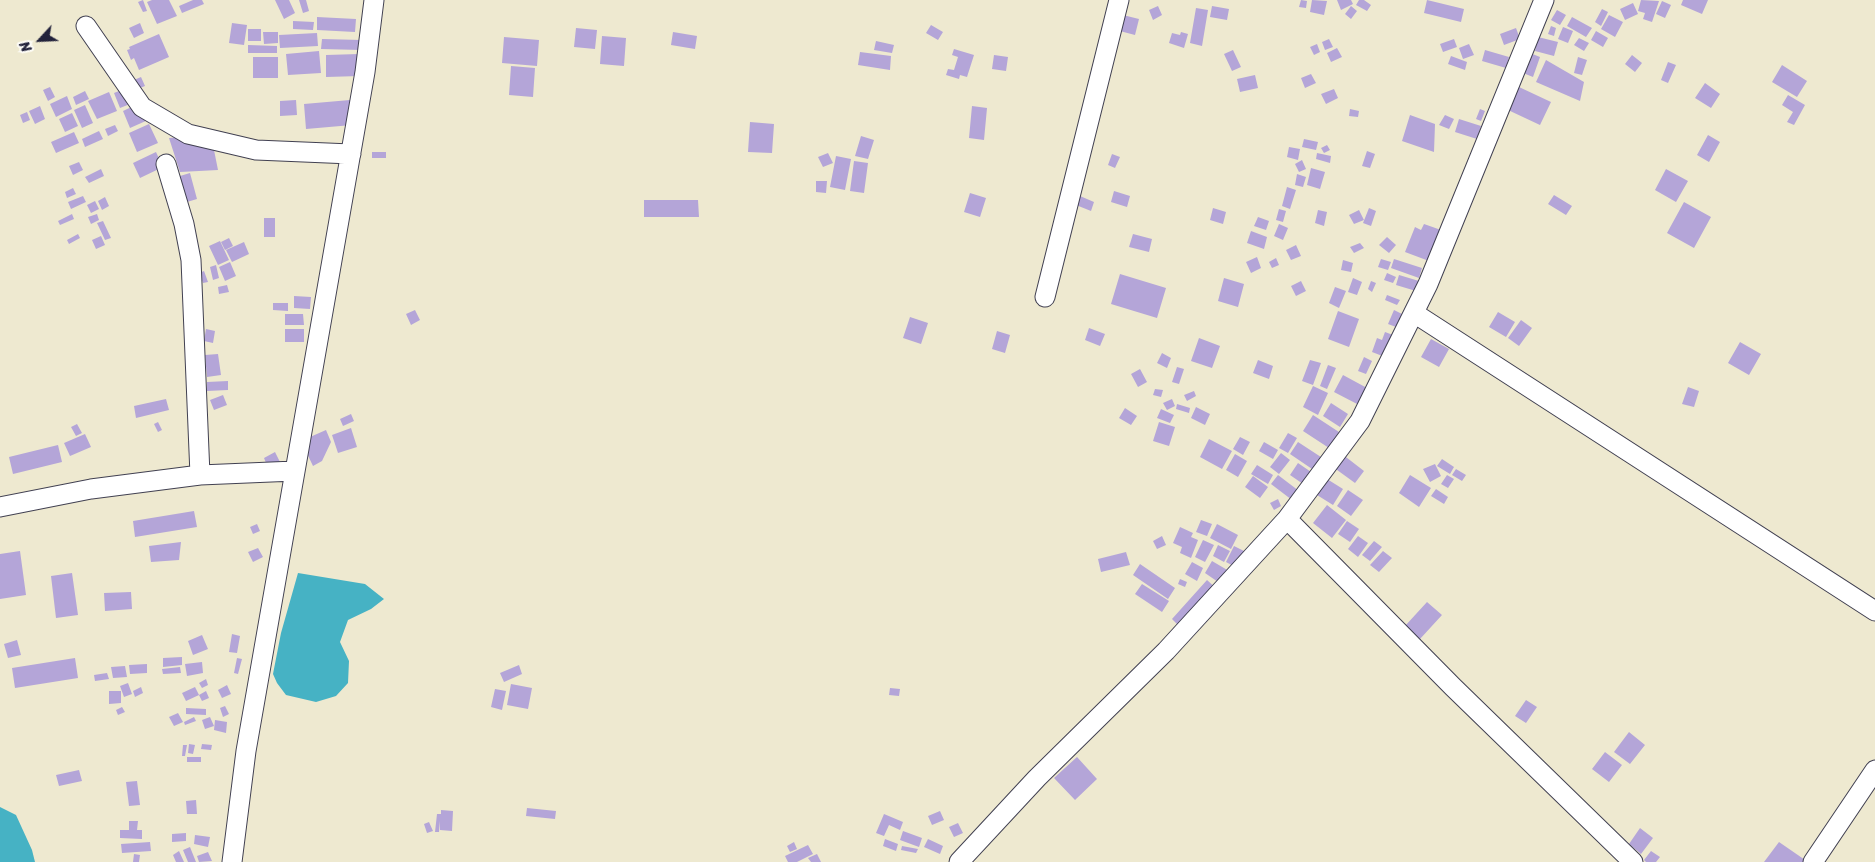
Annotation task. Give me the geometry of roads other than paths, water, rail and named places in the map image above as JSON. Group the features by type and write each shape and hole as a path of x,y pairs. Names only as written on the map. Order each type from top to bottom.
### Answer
{"street":[{"path":"232,862 246,751 366,72 374,0"},
{"path":"1045,297 1119,0"},
{"path":"959,862 1037,778 1166,651 1288,519 1360,421 1428,284 1544,0"},
{"path":"86,26 142,107 188,134 256,150 351,154"},
{"path":"166,164 184,224 190,260 200,475"},
{"path":"1414,313 1875,611"},
{"path":"0,507 91,489 200,475 295,471"},
{"path":"1288,519 1453,687 1633,862"},
{"path":"1813,862 1875,770"}],"water":[{"path":"298,573 365,584 384,599 371,609 348,620 340,642 349,661 348,683 336,696 316,702 286,695 273,674 281,633"},
{"path":"0,807 16,815 32,850 35,862 0,862"}]}
